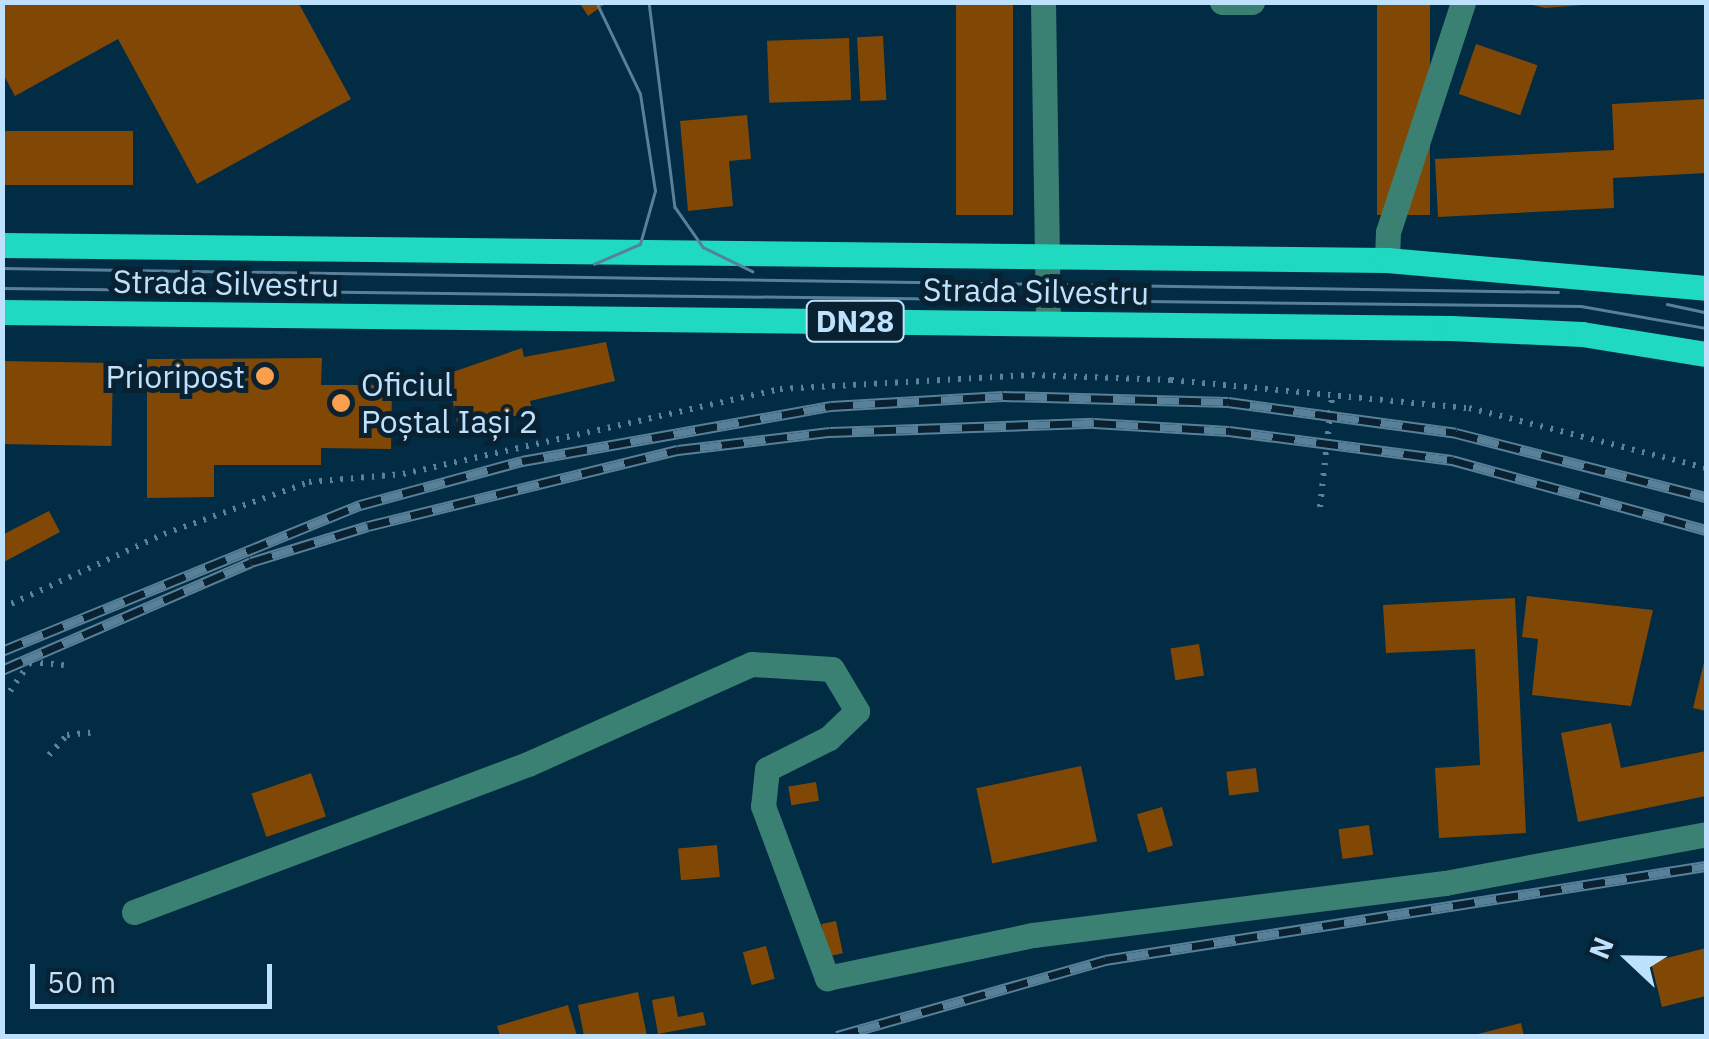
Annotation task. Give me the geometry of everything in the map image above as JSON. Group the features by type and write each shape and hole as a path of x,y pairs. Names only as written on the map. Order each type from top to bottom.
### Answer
{"main road":[{"name":"Strada Silvestru","path":"2,245 1387,260 1706,288"},
{"name":"Strada Silvestru","path":"2,312 1507,330 1706,354"}],"street":[{"path":"1043,2 1048,323"},
{"path":"1222,2 1252,2"},
{"path":"1387,260 1388,232 1462,2"},
{"path":"134,912 528,764 752,664 832,669 858,710 829,738 767,769 763,806 827,978 1034,935 1445,883 1706,834"}],"path":[{"path":"2,608 164,534 309,482 403,474 780,389 1032,375 1469,408 1706,468"},
{"path":"1320,507 1332,398"},
{"path":"10,691 30,662 64,665"},
{"path":"49,755 67,735 96,732"}],"building":[{"path":"2,2 298,2 351,99 197,184 118,39 15,96 2,72"},
{"path":"579,2 608,2 588,16"},
{"path":"956,2 1013,2 1013,215 956,215"},
{"path":"1377,2 1430,2 1430,215 1377,215"},
{"path":"1528,2 1620,2 1545,8 1528,4"},
{"path":"883,36 886,100 860,101 857,37"},
{"path":"849,38 851,100 769,103 767,41"},
{"path":"1476,44 1537,65 1520,115 1459,94"},
{"path":"1706,99 1706,173 1613,178 1614,208 1438,217 1435,159 1614,150 1612,104"},
{"path":"747,115 751,159 729,161 733,206 688,211 680,121"},
{"path":"2,131 133,131 133,185 2,185"},
{"path":"606,342 615,381 530,401 533,414 457,422 447,374 522,348 524,357"},
{"path":"322,358 321,385 392,385 391,449 321,448 321,465 214,465 214,497 147,498 147,359"},
{"path":"2,361 113,363 112,446 2,444"},
{"path":"49,511 60,532 2,563 2,535"},
{"path":"1527,596 1653,610 1631,706 1532,695 1538,639 1522,637"},
{"path":"1515,598 1526,833 1439,838 1435,768 1480,765 1475,649 1386,653 1383,605"},
{"path":"1199,644 1204,676 1175,680 1170,649"},
{"path":"1706,654 1706,711 1693,708"},
{"path":"1611,723 1621,768 1706,751 1706,796 1578,822 1561,733"},
{"path":"1081,766 1097,841 992,864 976,788"},
{"path":"1256,768 1259,792 1229,795 1226,772"},
{"path":"311,773 326,816 266,837 251,794"},
{"path":"816,782 819,801 791,805 788,786"},
{"path":"1162,807 1173,845 1148,853 1137,814"},
{"path":"1369,825 1373,855 1342,859 1338,829"},
{"path":"717,845 720,877 681,880 678,848"},
{"path":"836,921 843,953 828,956 821,924"},
{"path":"766,946 775,979 752,985 743,952"},
{"path":"1706,948 1706,996 1662,1007 1651,962"},
{"path":"638,992 647,1036 584,1036 578,1005"},
{"path":"674,996 678,1017 703,1012 706,1025 658,1034 652,1000"},
{"path":"568,1005 577,1036 500,1036 497,1026"},
{"path":"1521,1023 1524,1036 1474,1036 1474,1035"}],"tram line":[{"path":"594,264 640,244 655,191 640,94 596,2"},
{"path":"649,2 675,207 703,247 752,271"},
{"path":"2,268 1558,292"},
{"path":"2,288 1581,306 1706,328"},
{"path":"1667,304 1706,312"}],"railway":[{"path":"2,651 360,505 522,461 831,406 1003,396 1228,402 1456,433 1706,497"},
{"path":"2,670 251,562 368,526 678,450 830,432 1094,423 1229,431 1452,460 1706,530"},
{"path":"837,1036 1105,960 1706,866"}],"place":[{"name":"Prioripost","path":"265,376"},
{"name":"Oficiul Poștal Iași 2","path":"341,403"}]}
